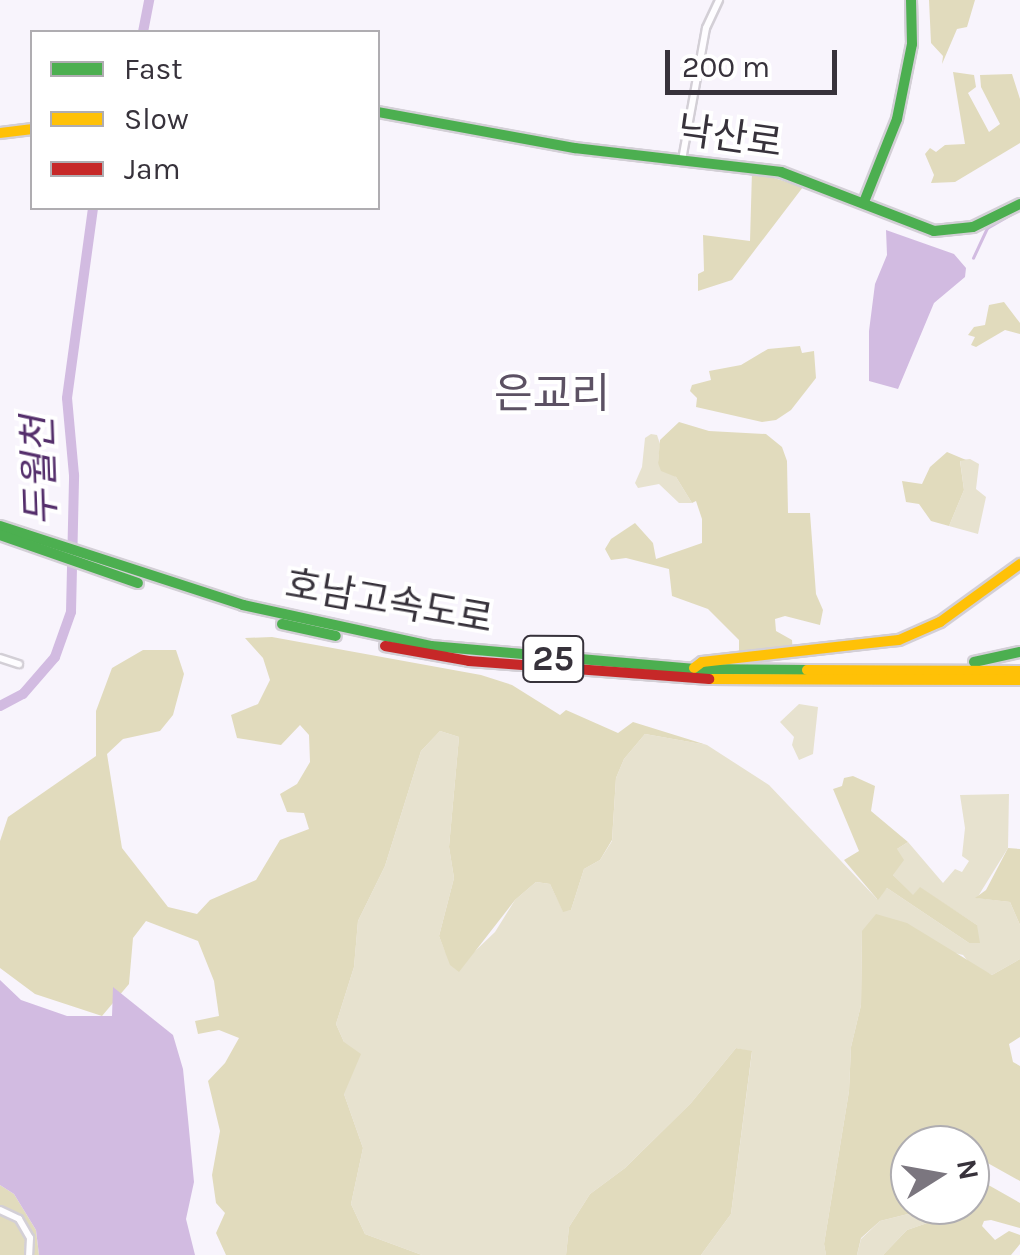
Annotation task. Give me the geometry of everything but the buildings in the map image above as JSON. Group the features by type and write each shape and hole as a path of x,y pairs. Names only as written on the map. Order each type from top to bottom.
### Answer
{"main road":[{"path":"864,202 897,119 912,44 911,0"},
{"name":"낙산로","path":"380,112 575,148 732,164 798,178 864,202 897,219 951,232 973,227 1020,204"},
{"path":"0,133 30,129"},
{"name":"호남고속도로","path":"0,526 99,566 305,630 469,660 724,680 1020,680"},
{"name":"호남고속도로","path":"0,535 52,555 375,636 550,659 692,669 1020,671"},
{"path":"692,669 702,662 899,640 940,622 1020,564"},
{"path":"906,670 992,662 1020,652"}],"street":[{"path":"682,160 706,28 719,0"},
{"path":"0,658 19,664"},
{"path":"0,1210 19,1219 30,1238 28,1255"}],"shaded area":[{"path":"929,0 975,0 967,27 957,29 942,64 943,56 931,43"},
{"path":"953,72 974,75 976,87 968,93 989,132 1000,124 981,87 980,75 1012,74 1020,99 1020,143 955,182 931,183 934,175 925,154 930,148 936,152 945,145 965,144"},
{"path":"752,171 803,187 732,280 698,291 698,274 704,271 703,235 750,241"},
{"path":"886,230 954,254 966,268 965,277 934,303 898,389 869,381 869,331 875,284 887,255"},
{"path":"1004,302 1020,323 1020,334 1005,330 976,347 971,345 975,337 968,335 974,327 985,325 989,305"},
{"path":"800,346 802,353 814,351 816,378 791,410 776,420 762,422 696,407 697,398 690,391 692,385 711,380 709,371 741,365 768,349"},
{"path":"679,422 709,431 766,434 782,447 787,461 788,513 810,513 816,594 823,610 820,625 785,616 775,619 776,631 792,640 793,654 739,656 739,640 708,609 672,596 669,569 626,558 611,560 605,549 611,539 635,523 653,543 656,559 702,543 702,519 696,501 692,503 676,477 661,471 658,463 660,440"},
{"path":"657,435 660,444 658,463 676,477 692,503 679,503 659,484 638,488 635,483 642,467 645,438"},
{"path":"947,452 966,460 960,461 964,490 949,526 931,521 919,504 906,502 902,481 922,484 930,467"},
{"path":"970,459 979,464 976,489 986,497 978,534 949,526 964,490 960,460"},
{"path":"272,637 481,675 512,685 560,715 566,710 618,733 633,722 707,745 645,734 624,759 616,778 612,840 600,860 584,869 571,910 563,912 550,884 536,882 515,900 459,972 450,965 439,936 454,878 449,847 459,737 440,731 421,751 385,866 358,921 354,967 336,1024 344,1042 361,1054 344,1094 363,1148 351,1204 365,1234 422,1255 226,1255 216,1233 225,1213 216,1203 212,1175 220,1131 208,1081 225,1063 239,1038 219,1030 198,1034 195,1021 219,1016 214,981 198,941 146,921 133,938 129,984 102,1016 35,994 0,968 0,841 8,817 96,756 96,711 112,668 143,650 176,650 184,674 173,715 160,731 123,739 107,754 122,848 168,907 197,914 210,900 256,880 280,840 309,829 304,813 287,812 280,794 297,784 310,762 309,735 300,725 281,745 237,738 231,715 258,704 270,680 263,658 245,638"},
{"path":"799,704 818,707 813,754 799,760 792,745 794,737 780,722"},
{"path":"440,731 459,737 449,847 454,878 439,936 445,951 471,955 495,932 515,900 536,882 550,884 563,911 571,910 584,869 600,860 612,841 616,778 624,759 645,734 707,745 769,785 877,899 887,888 969,943 977,925 920,888 913,896 893,875 897,849 908,842 943,883 955,869 962,872 969,861 962,856 965,828 960,795 1009,794 1008,848 977,898 1010,902 1020,925 1020,959 992,975 971,965 963,955 862,931 861,1005 851,1047 849,1091 824,1244 826,1255 701,1255 731,1214 752,1052 736,1048 691,1103 625,1168 590,1194 569,1227 566,1255 422,1255 365,1234 351,1204 363,1148 344,1094 344,1042 336,1024 354,967 358,921 385,866 421,751"},
{"path":"853,776 875,786 871,811 908,842 897,849 904,860 893,875 913,895 920,887 977,925 980,943 969,943 887,888 878,900 844,860 859,851 833,789 842,786 844,778"},
{"path":"1008,848 1020,849 1020,925 1010,902 975,898 986,890"},
{"path":"876,914 907,923 992,975 1020,959 1020,1037 1009,1044 1013,1062 1020,1066 1020,1181 990,1164 990,1125 890,1125 890,1218 880,1221 861,1238 857,1255 826,1255 824,1244 849,1091 851,1047 861,1005 862,931"},
{"path":"0,980 21,1000 67,1016 112,1016 113,987 173,1035 183,1069 188,1119 194,1182 186,1219 195,1255 39,1255 36,1230 14,1194 0,1185"},
{"path":"736,1048 752,1051 731,1214 701,1255 566,1255 569,1227 590,1194 625,1168 691,1103"},
{"path":"0,1185 14,1194 36,1230 39,1255 0,1255"},
{"path":"990,1186 1020,1203 1020,1228 991,1220"},
{"path":"890,1218 890,1225 921,1225 907,1230 883,1255 857,1255 861,1239 880,1221"},
{"path":"921,1225 982,1225 995,1240 1009,1231 1020,1235 1020,1244 1011,1255 883,1255 907,1230"}],"waterway":[{"name":"두월천","path":"143,30 149,0"},
{"path":"973,258 987,228 1020,209"},
{"name":"두월천","path":"0,706 23,694 55,657 71,612 74,475 67,398 93,210"}],"traffic: fast":[{"path":"864,202 897,119 912,44 911,0"},
{"path":"380,112 575,148 781,172 934,231 973,227 1020,204"},
{"path":"0,526 243,605 431,646 692,669 807,670"},
{"path":"0,535 138,583"},
{"path":"282,624 336,636"},
{"path":"974,662 1020,652"}],"traffic: slow":[{"path":"0,133 30,129"},
{"path":"694,668 702,662 899,640 940,622 1020,564"},
{"path":"807,670 1020,671"},
{"path":"709,679 1020,680"}],"traffic: jam":[{"path":"385,646 469,661 709,679"}],"district":[{"name":"은교리","path":"552,394"}]}
